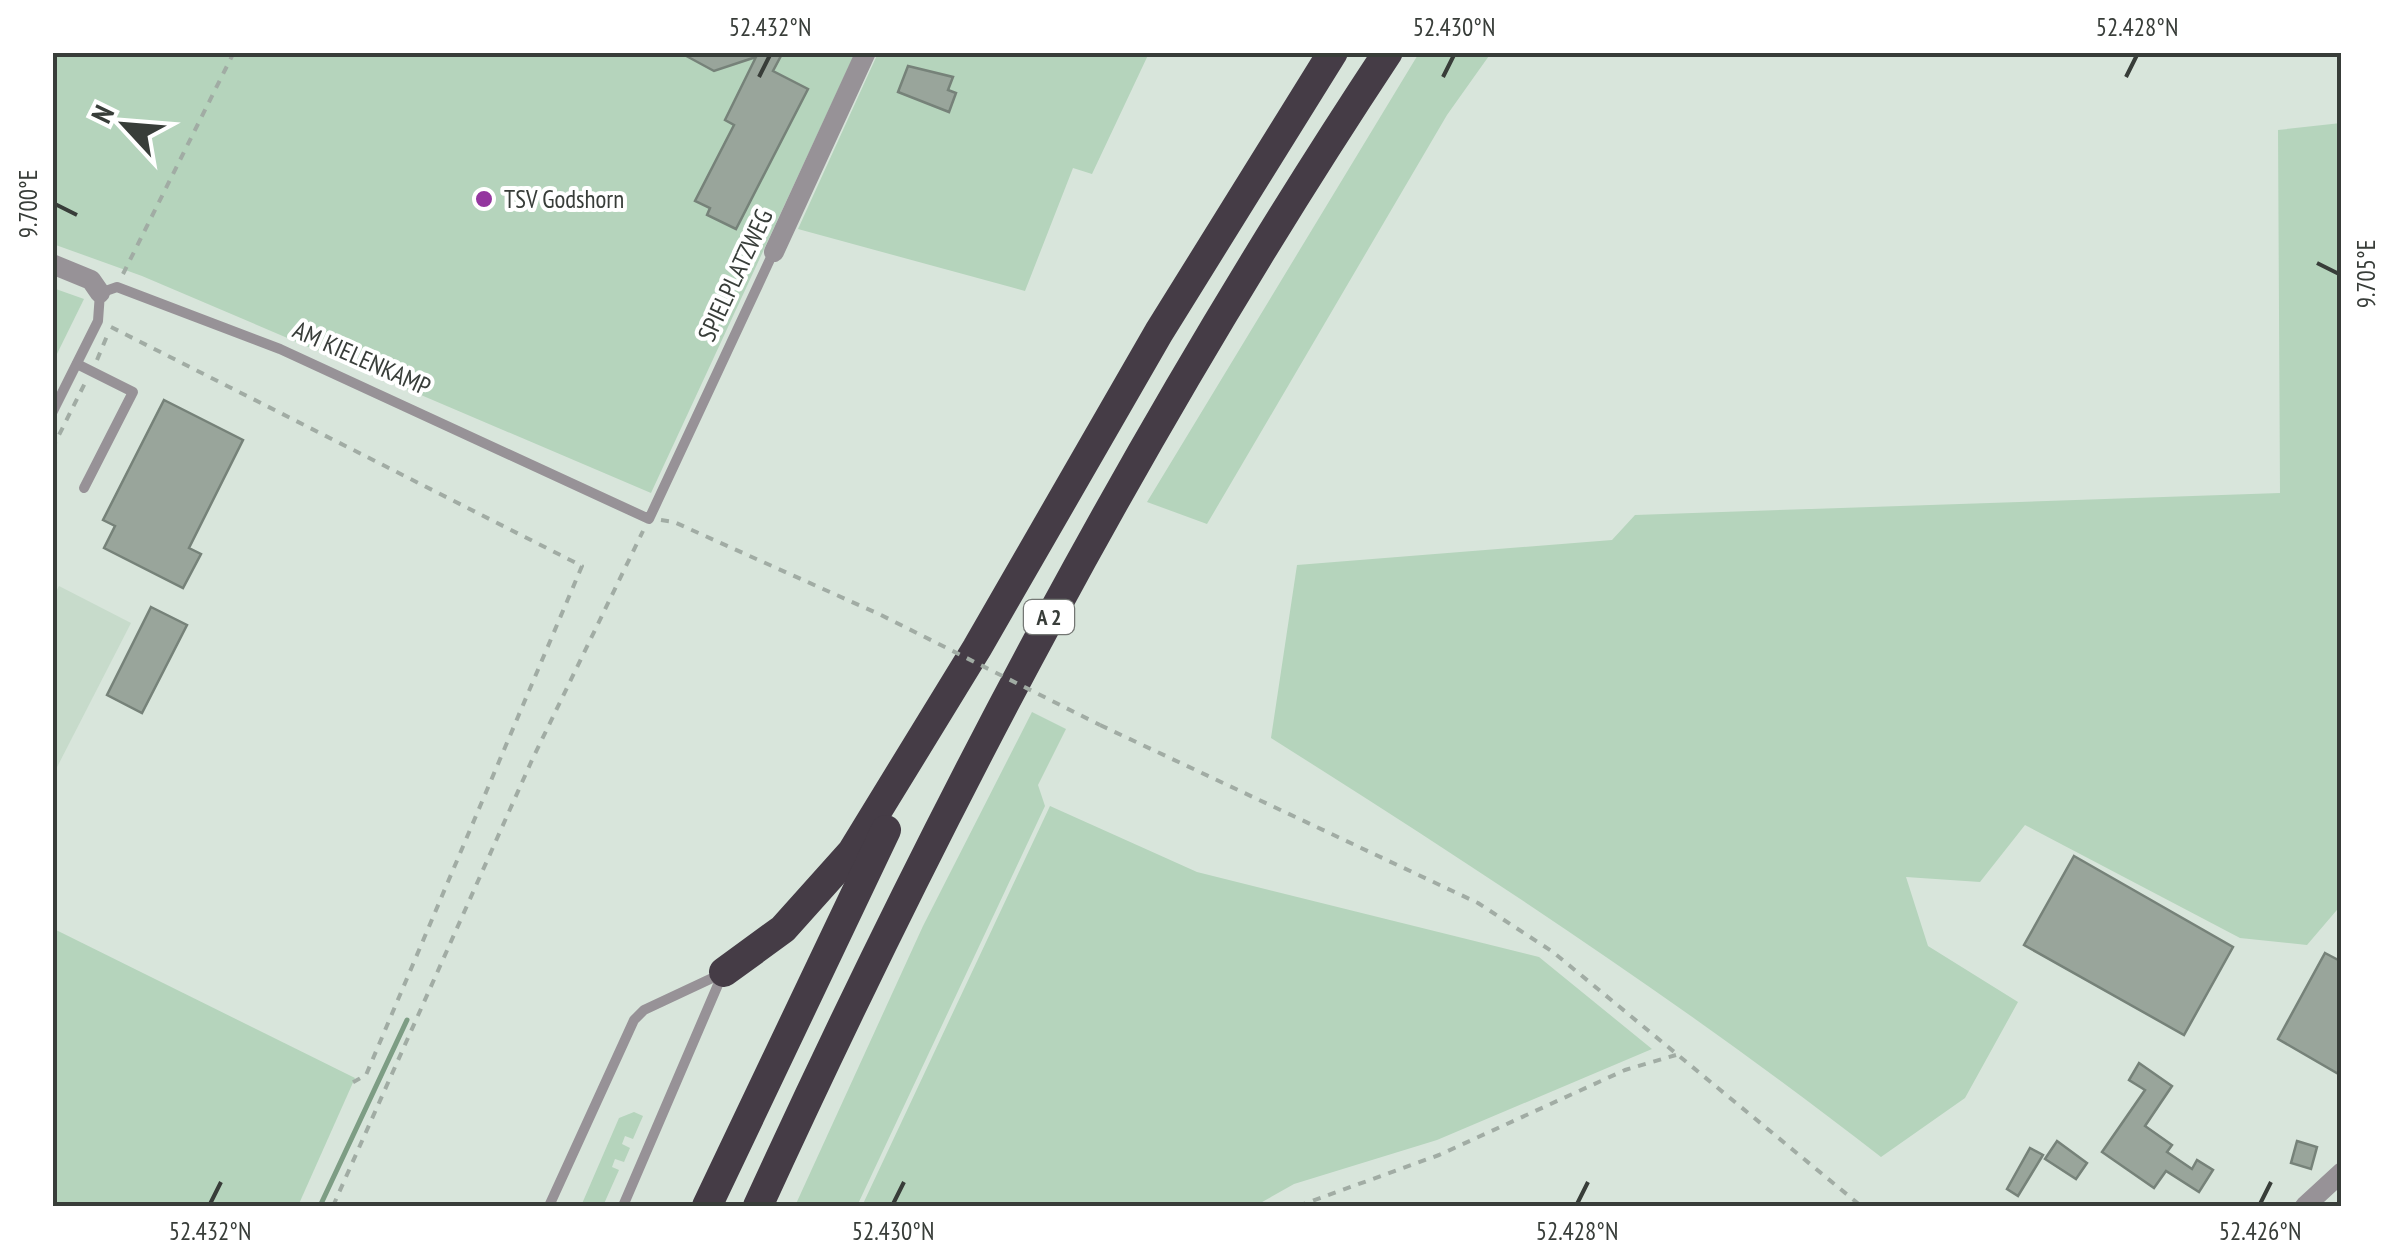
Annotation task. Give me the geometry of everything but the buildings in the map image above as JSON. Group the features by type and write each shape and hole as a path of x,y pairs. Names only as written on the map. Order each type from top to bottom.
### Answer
{"highway":[{"name":"A 2","path":"707,1206 816,969 977,648 1158,332 1332,52"},
{"name":"A 2","path":"758,1206 858,988 1034,644 1199,354 1388,52"},
{"path":"724,972 784,929 852,852 977,648"}],"street":[{"name":"SPIELPLATZWEG","path":"774,252 866,52"},
{"name":"AM KIELENKAMP","path":"52,264 109,290"},
{"path":"2305,1206 2342,1172"}],"lane":[{"name":"SPIELPLATZWEG","path":"649,519 774,252"},
{"path":"52,413 98,321 109,290"},
{"name":"AM KIELENKAMP","path":"109,290 280,349 649,519"},
{"path":"77,364 133,392 84,488"},
{"path":"548,1206 634,1020 644,1010 724,972"},
{"path":"623,1206 724,972"}],"path":[{"path":"109,290 234,52"},
{"path":"98,321 582,566 366,1075 350,1084"},
{"path":"332,1206 532,760 649,519 674,522 880,615 1100,725 1478,902 1553,952 1861,1206"},
{"path":"1298,1206 1439,1155 1625,1070 1676,1055"}],"shaded area":[{"name":"TSV Godshorn","path":"52,53 855,53 651,493 142,276 53,244"},
{"path":"878,53 1149,53 1092,174 1073,168 1025,291 798,229"},
{"path":"1419,53 1491,53 1447,115 1207,524 1147,502"},
{"path":"2341,123 2342,904 2307,945 2240,938 2025,825 1980,882 1906,877 1928,946 2018,1002 1965,1098 1881,1157 1733,1046 1581,940 1271,738 1297,565 1612,540 1635,515 2280,493 2278,130"},
{"path":"52,288 84,299 53,362"},
{"path":"59,586 131,623 53,775 52,599"},
{"path":"1032,712 1066,729 1038,785 1045,806 857,1206 795,1206 923,926"},
{"path":"1050,806 1197,872 1539,957 1652,1049 1437,1140 1294,1184 1255,1206 862,1206"},
{"path":"52,928 355,1078 298,1206 53,1206"},
{"path":"634,1112 643,1116 633,1139 625,1136 622,1144 630,1148 624,1162 615,1159 612,1167 619,1170 603,1206 581,1206 619,1118"}],"waterway":[{"path":"320,1206 407,1020"}],"place":[{"name":"TSV Godshorn","path":"484,199"}]}
